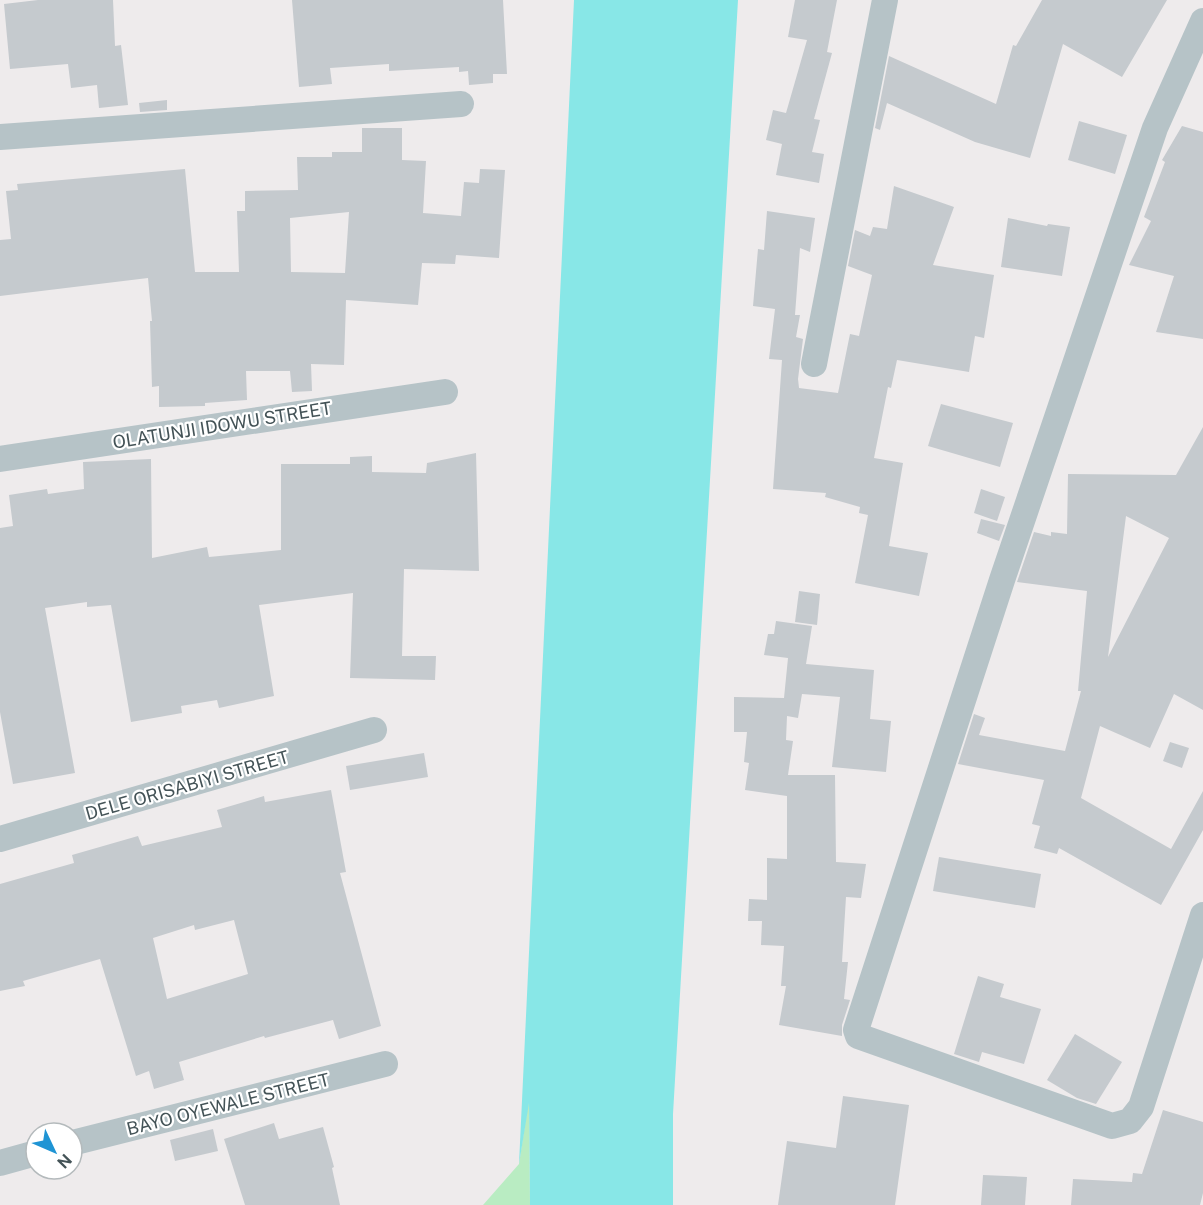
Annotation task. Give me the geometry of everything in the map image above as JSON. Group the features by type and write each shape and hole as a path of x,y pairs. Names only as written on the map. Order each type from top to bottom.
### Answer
{"street":[{"path":"814,364 885,0"},
{"path":"1203,21 1151,139 1002,580 859,1019 856,1030 858,1036 1112,1126 1130,1121 1141,1107 1203,915"},
{"path":"0,137 461,104"},
{"name":"OLATUNJI IDOWU STREET","path":"0,459 445,392"},
{"name":"DELE ORISABIYI STREET","path":"0,839 374,730"},
{"name":"BAYO OYEWALE STREET","path":"84,1140 385,1064"},
{"path":"0,1163 24,1156"}],"green space":[{"path":"529,1098 530,1205 483,1205 519,1164"}],"water":[{"path":"574,0 738,0 673,1114 673,1205 530,1205 529,1103 519,1164"}],"building":[{"path":"38,0 113,0 115,46 121,45 128,105 99,108 97,85 71,88 68,64 10,69 4,4"},
{"path":"292,0 503,0 507,74 493,74 493,83 469,85 468,71 459,72 459,67 389,71 389,64 330,68 332,84 299,87"},
{"path":"795,0 837,0 827,52 832,53 814,119 820,120 812,152 824,154 819,183 776,175 782,144 766,140 773,110 786,113 807,40 788,37"},
{"path":"1042,0 1167,0 1122,77 1063,44 1030,158 975,142 887,103 880,130 875,128 889,56 996,104 1013,45 1016,46"},
{"path":"167,100 167,110 140,112 139,103"},
{"path":"1079,121 1127,135 1115,174 1068,160"},
{"path":"1182,126 1203,132 1203,339 1156,332 1174,276 1129,265 1151,221 1144,217 1165,162 1162,160"},
{"path":"362,128 402,128 402,160 426,161 423,213 461,216 464,182 479,183 480,169 505,170 499,258 456,255 455,264 422,263 418,305 346,300 344,365 311,364 312,391 292,392 290,371 246,371 247,400 205,403 205,406 159,407 159,386 152,387 150,321 152,321 148,278 0,296 0,240 11,239 6,191 18,190 17,184 185,169 195,272 239,272 237,211 245,211 245,191 298,190 297,157 332,157 332,152 362,152","holes":["349,212 345,273 291,272 290,218"]},
{"path":"894,186 954,207 933,265 994,275 984,338 975,336 969,372 897,360 891,388 888,387 874,458 903,463 889,546 928,553 919,596 855,583 868,515 859,513 860,507 825,497 826,493 773,489 782,360 769,359 775,309 753,306 758,249 764,250 767,211 815,218 810,252 800,248 795,315 800,315 796,337 803,339 799,388 838,393 850,334 859,336 872,275 848,266 855,230 870,236 873,227 887,229"},
{"path":"1008,218 1047,226 1048,224 1070,227 1062,276 1001,267"},
{"path":"941,404 1013,423 1000,467 928,446"},
{"path":"1203,427 1203,710 1174,694 1150,748 1100,726 1081,798 1171,849 1203,791 1203,830 1161,905 1059,848 1057,854 1034,848 1040,826 1032,824 1044,780 958,764 974,714 985,718 979,735 1065,751 1081,691 1078,691 1087,591 1017,582 1034,532 1051,536 1051,532 1067,534 1068,474 1176,475","holes":["1126,516 1169,538 1108,657"]},
{"path":"476,453 479,571 404,569 402,656 436,656 435,680 350,678 353,593 259,605 274,696 219,708 217,700 181,706 182,713 131,722 111,605 87,607 87,602 45,608 75,773 13,784 0,712 0,528 13,526 9,495 47,489 48,494 84,489 83,462 151,459 152,558 207,547 209,557 281,550 281,464 350,464 350,457 372,456 372,472 426,473 427,463"},
{"path":"981,489 1005,497 997,521 974,513"},
{"path":"981,519 1005,525 999,541 977,533"},
{"path":"799,591 820,594 817,625 795,622"},
{"path":"776,621 812,626 806,664 874,670 870,719 891,721 886,772 832,767 840,697 802,694 798,718 787,716 786,740 793,741 788,775 835,775 836,862 866,864 861,898 846,897 842,962 848,962 844,999 850,1000 842,1025 842,1036 779,1025 786,986 781,986 784,946 761,945 762,921 748,921 749,899 767,900 767,858 787,859 787,796 745,790 749,763 744,762 747,732 734,732 734,697 784,698 788,658 764,655 768,634 774,634"},
{"path":"1170,742 1189,748 1182,768 1163,761"},
{"path":"424,753 428,777 350,790 346,766"},
{"path":"331,790 346,872 340,873 381,1026 339,1039 333,1020 265,1038 264,1036 179,1062 184,1080 154,1089 149,1071 136,1076 100,959 23,981 25,986 0,991 0,884 74,863 72,855 138,836 142,846 222,827 217,810 264,796 265,802","holes":["234,920 248,974 167,999 153,938 194,925 195,930"]},
{"path":"939,857 1041,874 1035,908 933,891"},
{"path":"978,976 1004,984 1000,997 1041,1009 1024,1064 982,1052 979,1062 954,1054"},
{"path":"1075,1034 1122,1062 1096,1104 1077,1098 1047,1080"},
{"path":"843,1096 909,1105 895,1205 778,1205 787,1141 836,1148"},
{"path":"1163,1110 1203,1122 1203,1193 1200,1205 1071,1205 1073,1179 1132,1182 1133,1173 1142,1174"},
{"path":"274,1123 279,1139 323,1127 334,1167 332,1168 340,1205 245,1205 224,1139"},
{"path":"213,1129 218,1151 175,1161 170,1140"},
{"path":"983,1175 1027,1177 1025,1205 981,1205"}]}
